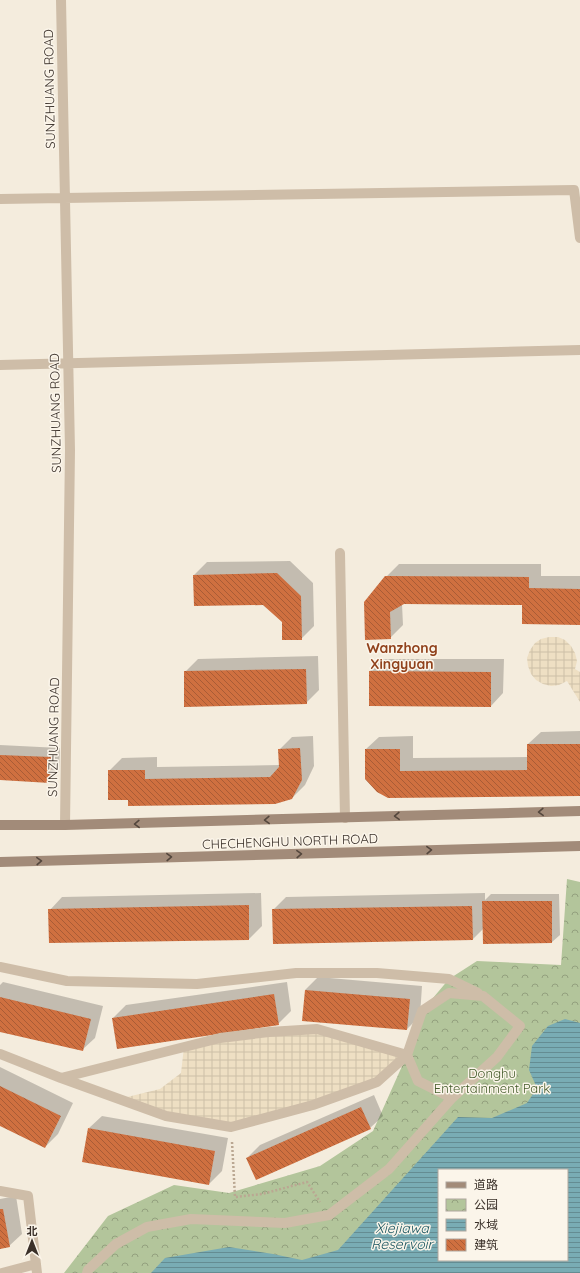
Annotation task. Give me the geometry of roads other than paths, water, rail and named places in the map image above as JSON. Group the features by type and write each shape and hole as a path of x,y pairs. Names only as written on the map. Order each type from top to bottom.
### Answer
{"main road":[{"name":"CHECHENGHU NORTH ROAD","path":"0,825 66,826 580,811"},
{"name":"CHECHENGHU NORTH ROAD","path":"0,862 580,846"}],"street":[{"name":"SUNZHUANG ROAD","path":"61,0 70,450 66,826"},
{"path":"0,199 574,190 580,238"},
{"path":"0,365 580,350"},
{"path":"340,554 345,818"},
{"path":"0,966 67,981 197,984 296,973 377,973 449,979 483,996 520,1026 497,1057 452,1098 389,1169 328,1215 285,1223 191,1219 147,1227 116,1244 88,1270 87,1273"},
{"path":"0,1054 166,1116 231,1127 313,1105 377,1082 407,1055 422,1011 449,993 483,996"},
{"path":"61,1078 220,1038 269,1032 318,1029 407,1055"},
{"path":"407,1055 418,1081 452,1098"},
{"path":"0,1191 28,1196 37,1269 2,1273"}],"water":[{"name":"Xiejiawa Reservoir","path":"565,1019 580,1023 580,1273 151,1273 165,1258 229,1247 302,1260 338,1250 458,1117 492,1118 527,1103 537,1088 529,1070 532,1046 548,1026"}],"district":[{"name":"Wanzhong Xingyuan","path":"402,656"}],"park label":[{"name":"Donghu Entertainment Park","path":"492,1080"}]}
